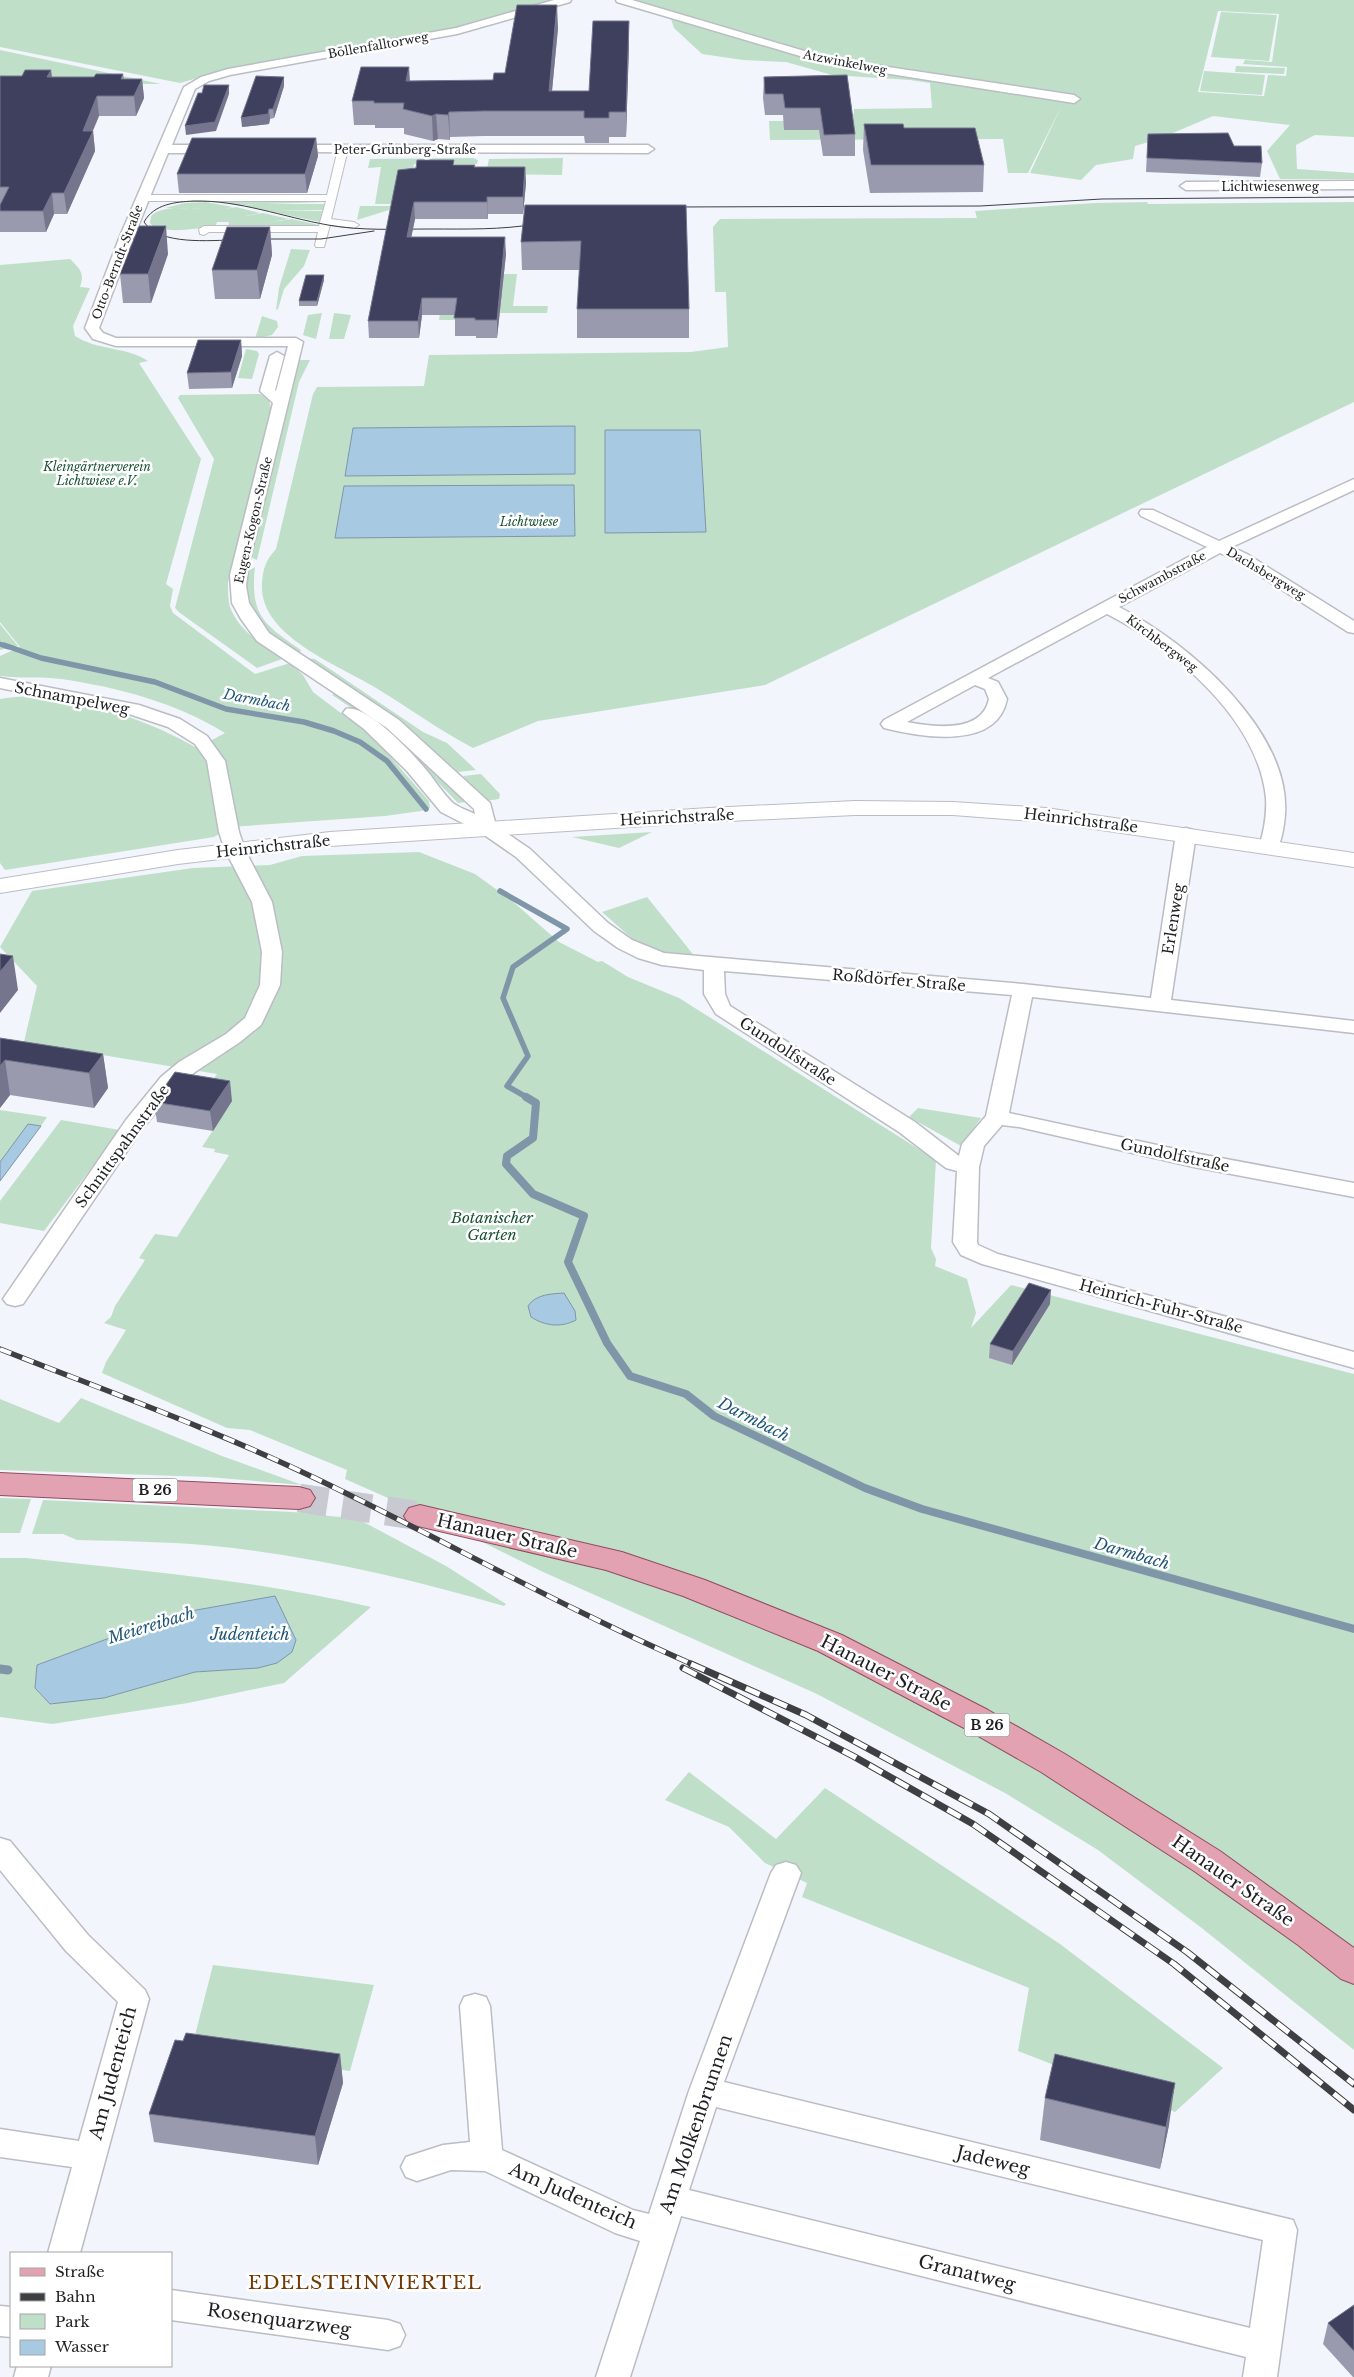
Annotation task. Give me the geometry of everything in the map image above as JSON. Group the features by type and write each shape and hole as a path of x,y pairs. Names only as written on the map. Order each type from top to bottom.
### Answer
{"main road":[{"name":"Heinrichstraße","path":"0,886 235,850 488,828 706,815 928,808 1000,811 1069,817 1354,860"},
{"name":"B 26","path":"0,1484 299,1498"},
{"name":"Hanauer Straße","path":"420,1516 611,1560 694,1588 830,1643 976,1719 1053,1763 1207,1861 1311,1935 1354,1969"}],"street":[{"name":"Böllenfalltorweg","path":"190,87 205,78 222,74 457,31 566,0"},
{"name":"Atzwinkelweg","path":"621,0 744,38 827,61 1074,99"},
{"path":"313,56 330,65"},
{"name":"Otto-Berndt-Straße","path":"190,87 142,198 92,328 95,334 106,340 133,343 296,342"},
{"path":"163,149 231,149"},
{"name":"Peter-Grünberg-Straße","path":"270,149 648,149"},
{"path":"320,245 343,149"},
{"name":"Lichtwiesenweg","path":"1186,186 1354,185"},
{"path":"142,198 332,198"},
{"path":"204,232 204,229 354,225"},
{"path":"280,342 267,391 281,402"},
{"name":"Eugen-Kogon-Straße","path":"296,342 237,579 237,596 246,617 263,637 307,668 322,693 370,725 414,766 448,808 488,828"},
{"name":"Schwambstraße","path":"974,678 992,686 998,699 993,714 976,727 946,732 913,730 890,724 974,678 1106,607 1221,546 1354,484"},
{"path":"1337,492 1354,502"},
{"name":"Dachsbergweg","path":"1147,513 1221,546 1309,598 1354,628"},
{"name":"Kirchbergweg","path":"1106,607 1124,615 1185,658 1216,687 1248,730 1261,753 1275,792 1275,810 1269,847"},
{"name":"Schnampelweg","path":"0,683 133,709 192,732 209,748 216,761 229,832 235,850"},
{"name":"Roßdörfer Straße","path":"488,828 523,853 600,927 625,944 662,959 1023,990 1354,1027"},
{"name":"Erlenweg","path":"1160,1005 1186,834"},
{"name":"Schnittspahnstraße","path":"14,1299 134,1125 169,1082 187,1067 233,1038 254,1021 270,984 272,952 262,902 235,850"},
{"name":"Gundolfstraße","path":"715,964 713,989 715,1002 723,1010 907,1128 954,1163 968,1167"},
{"path":"968,1167 973,1144 997,1118 1023,990"},
{"name":"Gundolfstraße","path":"997,1118 1019,1120 1194,1160 1354,1190"},
{"name":"Heinrich-Fuhr-Straße","path":"968,1167 964,1242 969,1250 990,1259 1354,1360"},
{"name":"Am Judenteich","path":"0,1849 77,1943 134,2000 64,2252"},
{"name":"Am Molkenbrunnen","path":"612,2377 705,2091 786,1873"},
{"path":"475,2006 487,2158"},
{"name":"Jadeweg","path":"705,2091 1281,2230 1262,2362"},
{"path":"0,2143 91,2156"},
{"name":"Am Judenteich","path":"417,2167 441,2158 468,2154 487,2158 627,2223 659,2231"},
{"name":"Granatweg","path":"670,2199 1262,2362"},
{"name":"Rosenquarzweg","path":"172,2305 388,2336"}],"green space":[{"path":"0,0 560,0 455,29 233,68 180,83 0,47"},
{"path":"636,0 1354,0 1354,137 1315,135 1296,145 1297,169 1354,173 1354,179 1280,179 1267,151 1290,125 1213,116 1159,139 1135,146 1133,159 1096,165 1081,180 1030,173 1062,105 1028,173 1008,173 1003,139 770,140 769,121 824,121 854,114 854,109 932,108 930,83 832,75 786,62 743,60 702,54 674,28 668,10","holes":["1218,11 1279,14 1272,62 1245,60 1243,64 1287,67 1286,76 1268,75 1264,96 1198,92"]},
{"path":"1221,12 1277,15 1269,61 1211,57"},
{"path":"0,50 161,84 0,83"},
{"path":"1236,66 1285,68 1284,74 1235,72"},
{"path":"1204,71 1265,75 1262,95 1200,91"},
{"path":"473,158 478,160 477,164 414,164 412,173 395,180 399,186 396,204 375,204 381,167 368,168 370,159"},
{"path":"563,158 562,175 486,174 489,159"},
{"path":"210,200 325,202 266,204 324,204 323,210 274,211 322,211 320,222 244,206 259,203 241,206"},
{"path":"206,202 233,207 225,209 236,207 260,213 245,216 263,213 289,219 263,223 292,219 319,225 228,227 229,222 217,222 215,227 169,230 154,226 169,223 153,226 150,223 151,216 156,212 175,208 165,208 185,203"},
{"name":"Lichtwiese","path":"1147,202 1148,204 1354,202 1354,402 765,685 538,721 473,748 376,688 304,647 273,619 264,602 262,583 264,569 267,561 276,549 313,394 317,387 424,386 429,355 691,352 728,347 726,292 715,292 713,227 720,219 977,218 975,211 1095,203"},
{"path":"360,206 393,206 392,209 357,220"},
{"path":"291,249 310,250 304,266 284,289 278,309 276,310 279,288"},
{"name":"Kleingärtnerverein Lichtwiese e.V.","path":"70,259 81,272 80,287 90,288 73,326 75,336 93,344 131,353 148,361 139,363 201,459 166,584 173,589 170,606 173,613 255,674 290,663 303,675 313,692 374,738 429,801 430,808 385,816 230,827 214,837 5,870 0,863 0,699 23,696 48,698 102,708 154,726 197,748 225,733 187,713 125,692 61,679 0,676 0,656 20,647 0,622 0,265"},
{"path":"446,274 517,274 513,306 548,306 547,313 479,313 478,320 439,320"},
{"path":"322,313 316,339 303,335 308,315"},
{"path":"334,313 351,315 344,339 329,339"},
{"path":"262,316 277,321 278,327 272,335 255,339"},
{"path":"246,349 257,351 259,354 252,379 238,378"},
{"path":"298,360 310,360 299,382 257,560 250,557"},
{"path":"260,394 268,398 271,407 228,583 230,607 239,623 259,642 282,659 257,668 175,608 214,459 178,398 180,395"},
{"path":"255,567 254,583 257,608 268,625 301,650 300,652 298,653 266,629 252,609 246,585 247,571"},
{"path":"0,624 18,646 0,650"},
{"path":"304,659 315,659 423,732 447,743 476,770 458,772 403,725"},
{"path":"336,693 396,733 466,802 458,803 391,734 332,695"},
{"path":"481,774 500,794 499,799 486,801 463,776"},
{"path":"652,832 619,848 572,837"},
{"name":"Botanischer Garten","path":"419,852 475,874 511,900 559,942 598,962 602,961 628,977 679,998 936,1160 931,1248 936,1259 935,1266 967,1279 976,1313 971,1328 1011,1285 1354,1374 1354,2050 1203,1929 1098,1850 1005,1793 817,1694 541,1571 440,1521 345,1479 347,1470 250,1430 227,1428 102,1373 106,1362 126,1330 104,1323 111,1317 115,1306 145,1260 139,1258 155,1234 177,1237 229,1155 214,1152 215,1149 202,1147 232,1101 202,1096 217,1074 24,1042 37,986 0,947 32,891 193,868 270,865 302,856"},
{"path":"647,897 696,958 675,957 637,943 602,912"},
{"path":"918,1108 981,1118 961,1146 909,1117"},
{"path":"0,1110 47,1117 41,1126 28,1124 0,1162"},
{"path":"61,1120 120,1130 44,1231 0,1223 0,1201"},
{"path":"81,1398 222,1456 302,1485 208,1477 0,1470 0,1399 59,1423"},
{"path":"0,1498 31,1499 20,1533 0,1533"},
{"path":"43,1500 293,1512 358,1519 446,1566 506,1604 504,1606 370,1571 302,1558 194,1544 77,1540 63,1534 32,1534"},
{"path":"0,1558 27,1558 200,1577 286,1590 371,1607 284,1683 188,1703 52,1724 0,1717","holes":["174,1614 258,1668 195,1672 104,1698 50,1704 35,1688 37,1665"]},
{"path":"689,1772 776,1839 825,1788 1060,1944 1223,2068 1175,2112 1018,2051 1029,1988 802,1897 807,1883 765,1863 729,1827 665,1800"},
{"path":"213,1965 374,1985 350,2071 191,2051"}],"water":[{"path":"575,426 575,474 345,476 353,428"},
{"path":"605,430 700,430 706,532 605,533"},
{"path":"574,485 575,536 335,538 344,486"},
{"path":"28,1124 41,1126 0,1181 0,1162"},
{"path":"564,1293 575,1311 576,1320 570,1323 553,1325 531,1317 528,1306 535,1299 544,1295"},
{"name":"Judenteich","path":"275,1596 296,1640 292,1652 277,1663 258,1668 195,1672 104,1698 50,1704 35,1688 37,1665 174,1614"}],"building":[{"path":"517,5 557,5 549,91 589,91 593,21 629,21 626,112 609,112 609,118 584,118 584,111 449,112 448,115 436,114 432,116 403,109 404,103 352,101 361,67 409,67 406,81 493,80 494,73 505,73"},
{"path":"25,70 51,70 47,77 94,77 96,74 123,74 121,79 142,79 134,96 97,96 83,131 93,131 64,193 52,193 43,211 0,211 0,205 9,187 0,187 0,76 22,76"},
{"path":"847,75 855,134 824,135 820,108 785,108 783,94 765,94 764,77"},
{"path":"256,76 284,77 273,109 269,109 268,114 241,118"},
{"path":"204,85 229,85 215,122 185,126 198,93 202,93"},
{"path":"864,124 903,124 904,128 975,128 984,165 871,165"},
{"path":"1228,133 1234,146 1261,146 1262,163 1147,158 1148,134"},
{"path":"192,138 316,138 305,174 177,174"},
{"path":"417,160 454,160 453,165 475,165 474,167 525,167 523,197 487,197 487,202 414,202 407,237 505,237 497,320 454,318 457,298 422,298 418,321 368,321 398,170 416,168"},
{"path":"525,205 686,205 689,309 577,309 581,241 521,242"},
{"path":"139,226 166,226 148,274 120,274"},
{"path":"227,227 270,227 257,270 212,270"},
{"path":"306,275 324,275 317,301 299,301"},
{"path":"198,340 241,340 231,372 187,373"},
{"path":"0,954 13,956 0,972"},
{"path":"0,1038 103,1054 89,1073 5,1060 0,1066"},
{"path":"175,1072 230,1081 210,1111 154,1102"},
{"path":"1029,1283 1051,1290 1013,1351 990,1344"},
{"path":"186,2033 340,2054 315,2136 149,2114 175,2040 183,2041"},
{"path":"1055,2054 1175,2083 1166,2127 1045,2098"},
{"path":"1354,2305 1354,2351 1328,2323"}],"waterway":[{"name":"Darmbach","path":"0,644 8,647"},
{"name":"Darmbach","path":"4,645 41,658 155,682 226,709 304,722 334,731 360,742 387,761 426,809"},
{"name":"Darmbach","path":"500,891 567,929 513,967 503,998 528,1056 507,1086 528,1098"},
{"name":"Darmbach","path":"526,1097 536,1103 533,1138 507,1156 506,1164 533,1194 584,1216 568,1262 607,1343 630,1376 686,1394 714,1416 865,1488 922,1509 1354,1629"},
{"name":"Meiereibach","path":"0,1669 8,1670"}],"tunnel":[{"path":"299,1498 420,1516"}],"tram line":[{"path":"672,207 980,206 1102,199 1354,197"},
{"path":"236,240 200,241 173,238 151,230 144,222 153,211 172,203 211,201 244,206 311,222 354,228 483,229 536,224"},
{"path":"258,239 321,239 374,231"}],"railway":[{"path":"0,1349 241,1444 366,1503 599,1621 694,1665"},
{"path":"691,1664 806,1715 989,1814 1187,1952 1354,2084"},
{"path":"683,1668 853,1756 973,1824 1174,1964 1354,2110"}],"district":[{"name":"EDELSTEINVIERTEL","path":"365,2282"}]}
